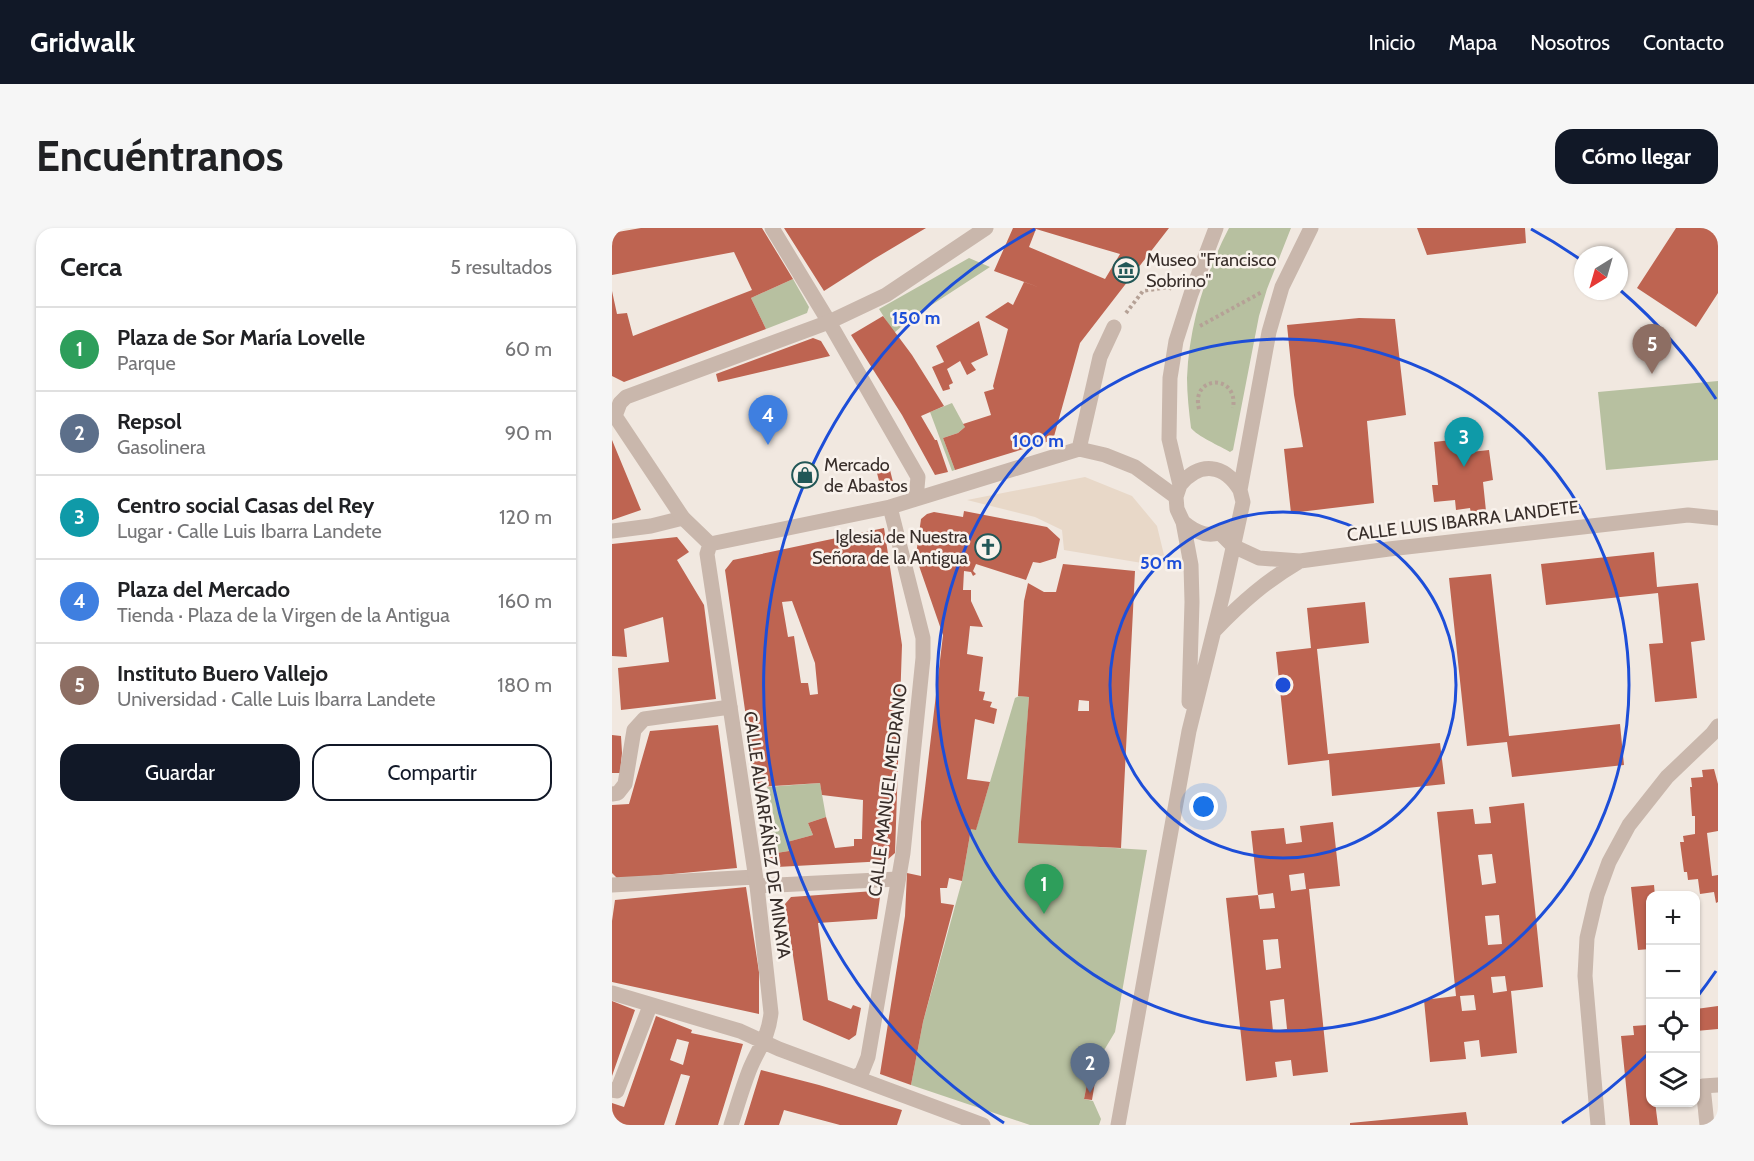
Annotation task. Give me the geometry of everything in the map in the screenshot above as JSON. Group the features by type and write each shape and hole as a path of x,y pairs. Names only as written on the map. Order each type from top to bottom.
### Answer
{"street":[{"path":"772,228 918,477 916,499"},
{"path":"986,228 886,295 829,322 626,397 614,414 682,518 710,544 890,507 1079,449 1105,455 1135,467 1178,491"},
{"path":"1189,731 1191,565 1183,522 1177,509 1178,491 1169,439 1168,411 1176,341 1216,228"},
{"path":"1240,489 1269,332 1282,286 1311,228"},
{"path":"1079,449 1100,357 1114,327"},
{"path":"1118,1125 1189,731 1243,502 1240,489 1234,479 1224,472 1211,468 1188,475 1178,491"},
{"name":"CALLE MANUEL MEDRANO","path":"856,1077 862,1072 868,1057 903,853 923,658 923,638 890,507"},
{"path":"1183,522 1193,531 1206,535 1220,533 1232,526 1240,515"},
{"name":"CALLE LUIS IBARRA LANDETE","path":"1220,533 1233,546 1259,558 1300,561 1688,515 1718,518"},
{"path":"612,531 651,526 682,518"},
{"name":"CALLE ALVARFÁÑEZ DE MINAYA","path":"710,544 706,554 756,881 771,1014 765,1041 750,1069 731,1125"},
{"path":"1214,631 1252,593 1274,576 1300,561"},
{"path":"612,794 618,793 625,784 634,730 644,719 730,707"},
{"path":"1598,1125 1585,976 1587,938 1597,895 1609,862 1629,825 1667,777 1718,726"},
{"path":"612,885 898,879"},
{"path":"612,993 740,1031 983,1125"},
{"path":"612,1090 617,1091 650,1006"},
{"path":"1707,1125 1703,1086 1718,1085"}],"path":[{"path":"1183,321 1192,330 1267,289 1282,286"},
{"path":"1114,327 1143,291 1167,287"},
{"path":"1199,409 1197,401 1199,393 1203,387 1211,383 1227,386 1232,392 1233,408"}],"green space":[{"path":"1229,228 1291,228 1259,316 1233,450 1230,452 1203,438 1191,428 1187,378 1191,339 1200,301"},
{"path":"969,258 990,267 910,319 894,333 879,309"},
{"path":"793,279 809,307 807,313 766,329 751,298"},
{"path":"1718,381 1718,460 1606,470 1598,392"},
{"path":"952,403 965,427 958,433 943,438 955,470 952,471 930,412"},
{"path":"1029,697 1019,842 1147,850 1115,1032 1100,1057 1098,1070 1090,1069 1084,1099 1093,1101 1101,1119 1099,1125 1030,1125 911,1085 923,1022 962,881 971,829 976,829 1015,698"},
{"path":"820,783 826,817 808,823 813,835 787,842 789,851 764,855 761,831 776,827 767,787"}],"shaded area":[{"path":"1085,477 1132,496 1157,526 1164,555 1142,563 1064,550 1062,530 1035,517 967,500"}],"building":[{"path":"641,228 762,228 793,279 751,298 766,329 624,382 612,376 612,291 617,314 627,313 633,336 752,290 734,252 612,275 612,233"},
{"path":"784,228 926,228 824,291"},
{"path":"1013,228 1169,228 1080,343 1053,440 955,470 943,438 958,433 965,427 963,424 991,415 984,392 994,389 1008,329 985,317 1008,302 1013,305 1024,282 1041,288 994,271","holes":["1036,229 1120,254 1105,279 1029,247"]},
{"path":"1417,228 1525,228 1526,243 1427,255"},
{"path":"1676,228 1718,228 1718,293 1696,327 1637,288"},
{"path":"883,316 912,355 944,406 921,416 937,440 948,472 935,475 902,415 851,335"},
{"path":"1359,318 1395,319 1406,415 1367,421 1374,503 1291,513 1284,449 1303,447 1294,395 1287,325"},
{"path":"979,321 988,355 971,363 976,370 967,375 960,361 947,369 953,383 949,385 950,389 943,391 932,367 944,362 936,346"},
{"path":"813,338 821,341 830,356 718,382 716,374"},
{"path":"1460,439 1462,453 1489,450 1493,480 1483,482 1486,511 1471,513 1470,508 1456,510 1455,500 1434,502 1432,485 1438,485 1434,442"},
{"path":"612,440 641,510 612,520"},
{"path":"889,466 894,486 881,489 876,469"},
{"path":"964,511 1047,527 1060,539 1056,558 1040,563 1033,562 1026,580 976,564 973,571 976,574 973,576 971,572 964,571 963,590 971,590 971,601 983,627 970,626 967,654 983,657 979,691 985,692 983,700 992,702 990,707 997,709 994,724 975,719 967,779 990,782 976,830 971,829 962,881 949,878 947,888 940,888 941,903 954,905 923,1022 911,1085 880,1074 905,916 907,873 921,876 921,822 943,635 918,563 924,561 924,556 916,555 921,519 934,512 963,517"},
{"path":"884,528 902,645 895,853 886,861 777,867 775,858 765,860 764,855 789,851 787,842 813,835 808,823 826,817 835,848 854,846 854,839 862,839 863,800 822,795 820,783 756,787 725,570 733,560","holes":["792,601 815,663 818,694 810,695 808,683 801,683 794,636 788,637 782,602"]},
{"path":"677,537 689,552 677,560 704,605 716,699 621,710 618,668 669,662 663,617 624,629 627,657 612,656 612,544"},
{"path":"1654,552 1657,587 1698,583 1705,640 1691,642 1697,698 1655,702 1649,644 1663,643 1658,593 1546,605 1541,564"},
{"path":"1063,564 1135,571 1121,848 1018,843 1029,697 1018,696 1024,601 1028,583 1044,592 1056,592","holes":["1079,700 1089,701 1089,711 1078,711"]},
{"path":"1491,574 1509,736 1620,724 1624,765 1512,777 1507,742 1467,746 1449,578"},
{"path":"1365,602 1369,643 1317,649 1328,754 1440,743 1445,784 1332,796 1329,760 1288,765 1276,652 1311,648 1307,608"},
{"path":"718,725 737,868 618,879 612,873 612,805 629,804 650,731"},
{"path":"612,735 621,736 620,773 612,773"},
{"path":"1714,769 1718,784 1718,831 1707,833 1712,876 1718,875 1718,902 1716,903 1714,892 1700,894 1698,879 1688,880 1687,872 1684,872 1680,842 1684,842 1683,836 1695,834 1695,816 1692,816 1690,787 1692,787 1691,778 1703,777 1702,770"},
{"path":"1524,803 1543,987 1511,991 1517,1053 1481,1057 1479,1040 1464,1042 1466,1059 1430,1062 1424,1000 1456,996 1437,812 1473,809 1475,824 1491,823 1489,807","holes":["1492,854 1496,883 1482,885 1478,855","1499,915 1502,944 1488,945 1485,916","1505,976 1507,991 1493,993 1491,977","1474,995 1476,1010 1462,1011 1460,996"]},
{"path":"1333,822 1340,886 1309,889 1328,1072 1293,1076 1291,1060 1275,1062 1277,1077 1246,1081 1226,898 1258,895 1251,831 1284,828 1286,844 1302,842 1300,826","holes":["1304,873 1306,889 1291,891 1289,875","1273,893 1275,908 1260,909 1258,895","1278,939 1281,968 1266,970 1263,940","1284,999 1287,1029 1273,1031 1270,1001"]},
{"path":"1654,885 1655,891 1646,891 1646,949 1638,950 1631,887"},
{"path":"746,887 759,972 759,1014 612,982 612,921 615,900"},
{"path":"874,891 880,897 877,919 818,923 828,1000 851,1009 853,1005 861,1008 856,1035 849,1040 803,1020 785,904 791,897"},
{"path":"612,1001 635,1010 612,1076"},
{"path":"1718,1006 1718,1029 1700,1031 1700,1008"},
{"path":"656,1016 692,1030 691,1033 743,1044 718,1125 675,1125 690,1076 681,1074 664,1125 612,1125 612,1103 624,1107","holes":["677,1039 689,1042 683,1065 670,1060"]},
{"path":"1646,1025 1646,1107 1656,1107 1658,1125 1630,1125 1621,1036 1634,1035 1633,1026"},
{"path":"1090,1069 1097,1070 1092,1100 1084,1099"},
{"path":"761,1070 902,1110 897,1125 840,1125 784,1110 779,1125 744,1125"},
{"path":"1466,1112 1468,1125 1350,1125 1350,1123"}],"place":[{"name":"Museo \"Francisco Sobrino\"","path":"1126,270"},
{"name":"Instituto Buero Vallejo","path":"1652,374"},
{"name":"Plaza del Mercado","path":"768,445"},
{"name":"Centro social Casas del Rey","path":"1464,467"},
{"name":"Mercado de Abastos","path":"805,475"},
{"name":"Iglesia de Nuestra Señora de la Antigua","path":"988,547"},
{"name":"Plaza de Sor María Lovelle","path":"1044,914"},
{"name":"Repsol","path":"1090,1093"}]}
